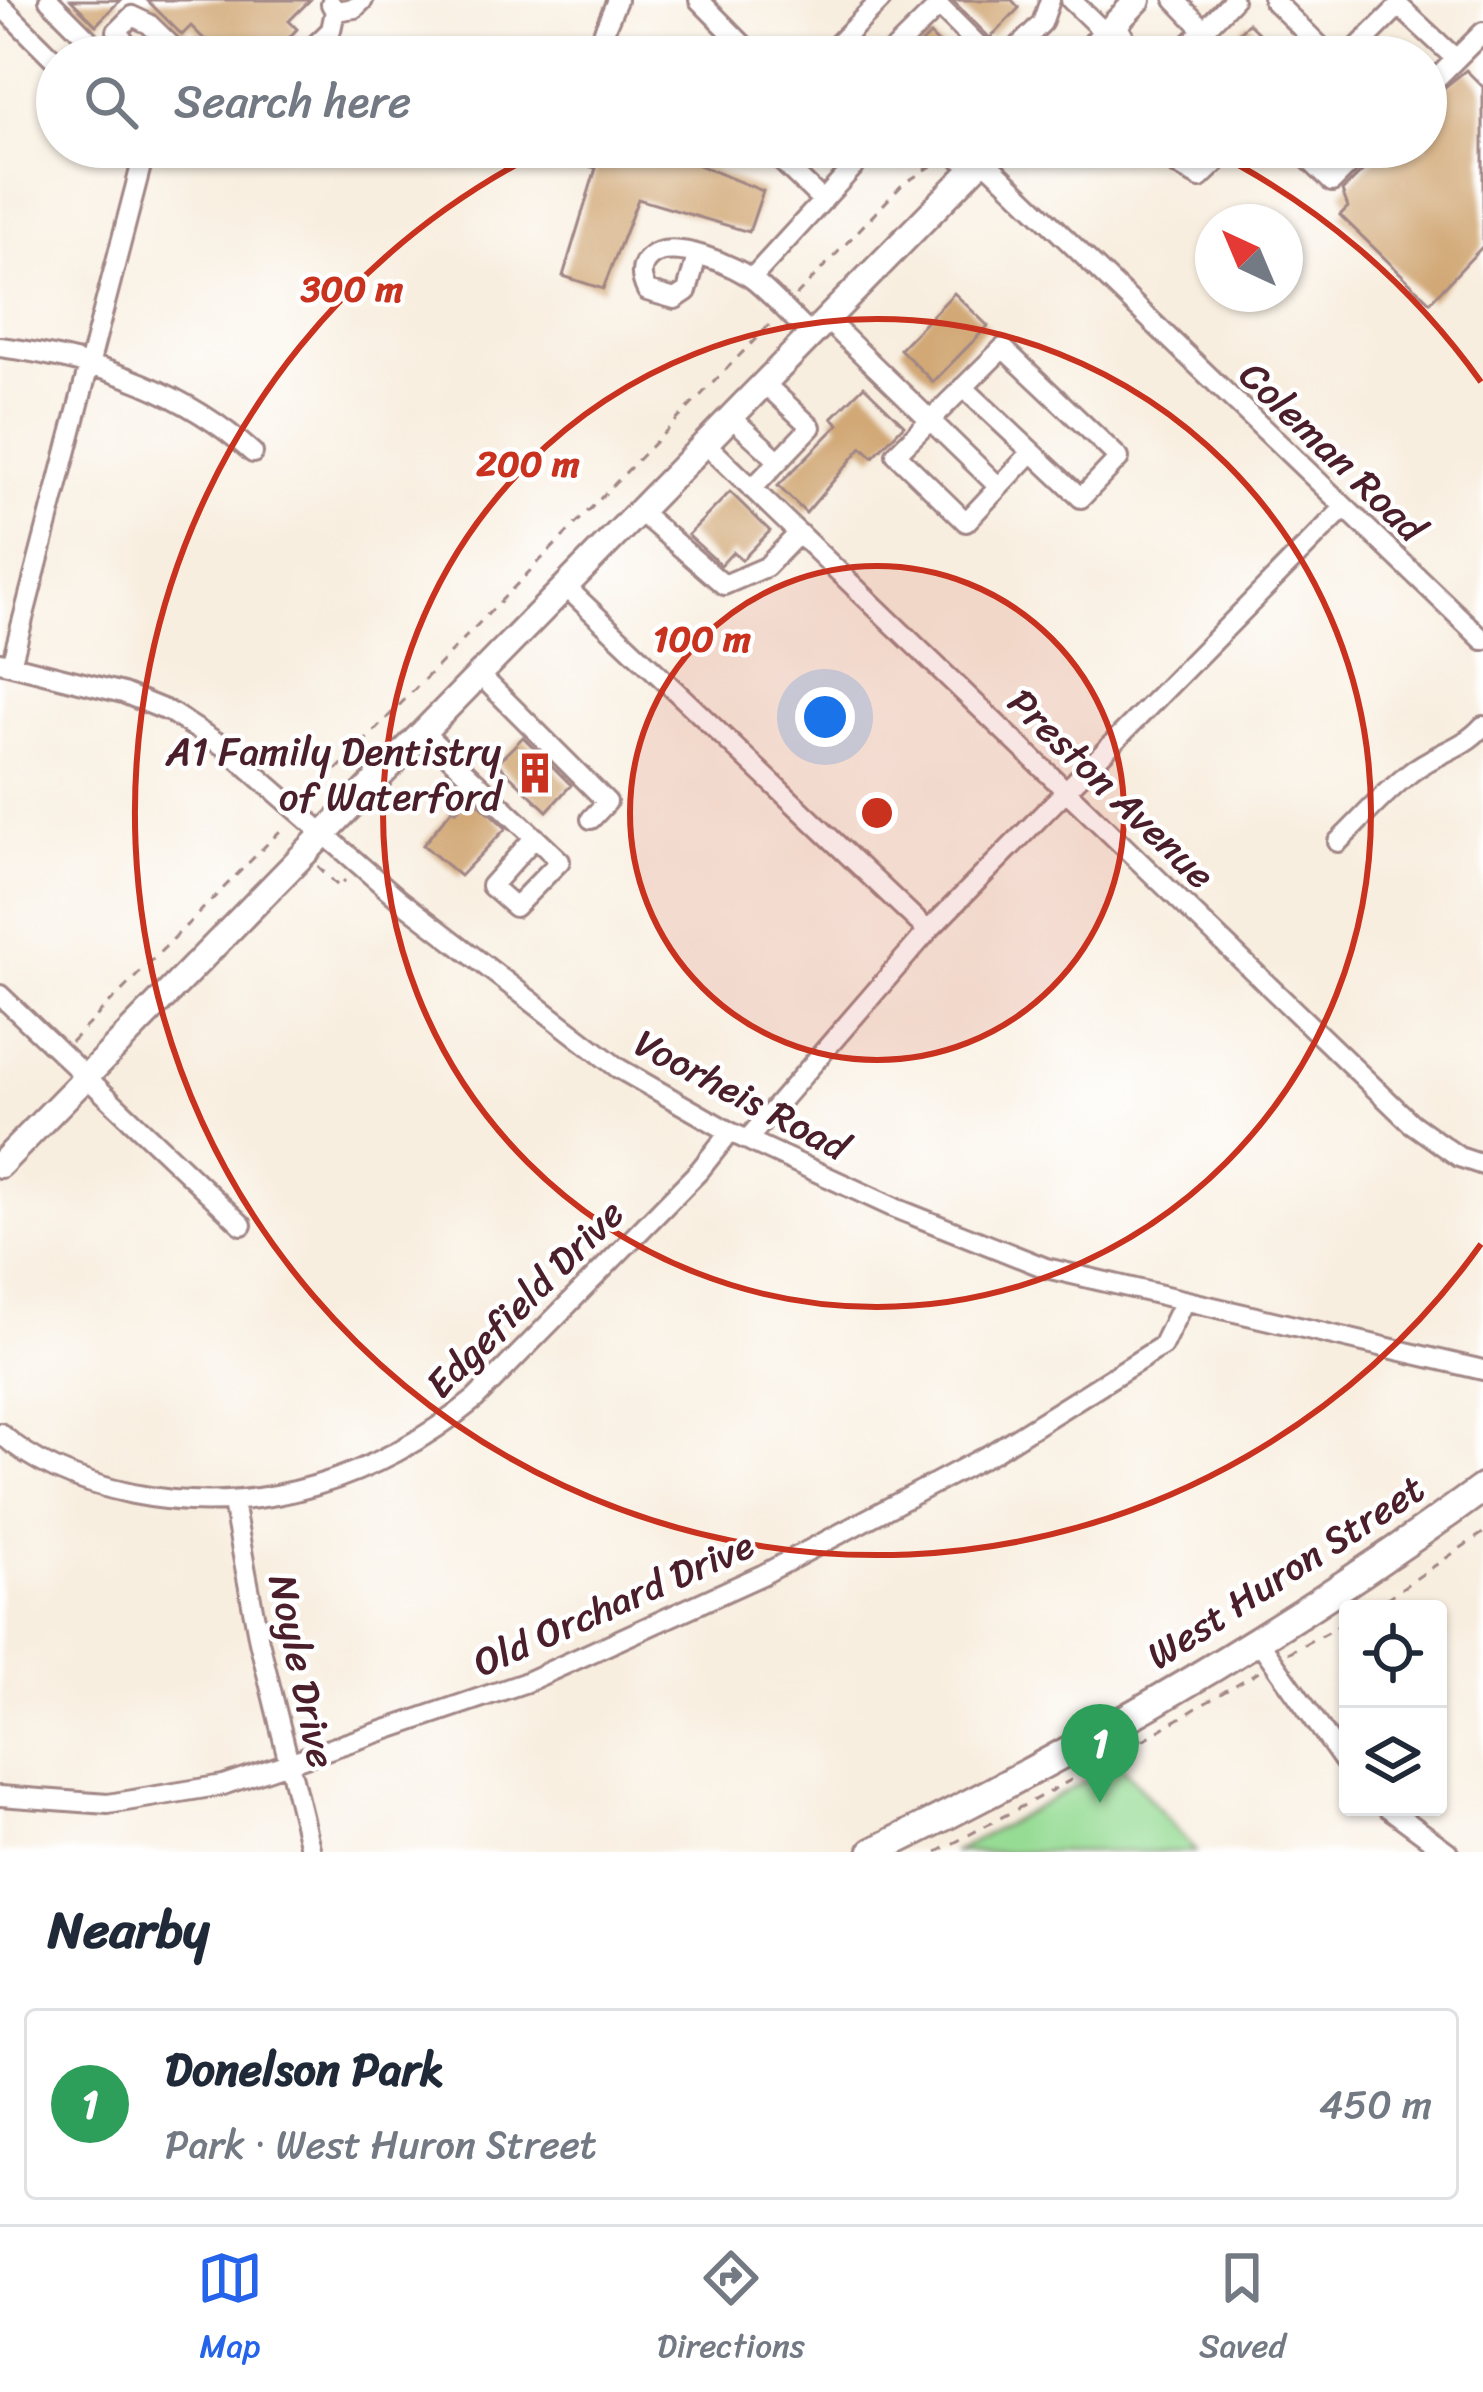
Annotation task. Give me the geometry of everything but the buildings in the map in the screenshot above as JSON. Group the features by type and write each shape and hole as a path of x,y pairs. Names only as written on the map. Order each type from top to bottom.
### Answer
{"highway":[{"name":"West Huron Street","path":"873,1852 1048,1764 1258,1640 1483,1488"}],"main road":[{"path":"1103,36 1138,0"},
{"path":"0,1165 974,168"}],"street":[{"path":"49,0 85,36"},
{"path":"602,36 617,0"},
{"path":"698,0 734,36"},
{"path":"845,36 880,0"},
{"path":"1029,36 1042,23 1049,0"},
{"path":"1071,0 1118,36"},
{"path":"1174,0 1204,30"},
{"path":"1198,36 1233,0"},
{"path":"1273,0 1309,36"},
{"path":"906,36 937,3 970,36"},
{"path":"1367,36 1396,3 1473,49 1447,71"},
{"path":"325,36 331,30 332,5 359,4"},
{"path":"0,5 36,41"},
{"path":"120,36 117,31 132,16 161,36"},
{"path":"5,664 145,168"},
{"path":"789,168 823,201"},
{"path":"752,278 853,168"},
{"name":"Coleman Road","path":"994,168 1483,640"},
{"path":"1183,168 1200,178 1210,168"},
{"path":"1318,168 1332,182 1346,168"},
{"path":"697,256 752,278 784,309 819,327 930,420 999,488"},
{"path":"0,347 160,388 212,416 253,453"},
{"path":"963,387 1081,498 1119,458 1003,348 963,387 896,454 965,522 1032,452"},
{"path":"752,489 811,428 764,383"},
{"path":"731,417 778,461"},
{"name":"Preston Avenue","path":"705,443 1411,1123 1459,1157 1483,1166"},
{"name":"Edgefield Drive","path":"0,1433 58,1470 105,1488 196,1504 233,1503 333,1482 442,1426 738,1136 1065,789 1344,508"},
{"path":"639,511 724,585 766,567 799,533"},
{"path":"565,586 928,931"},
{"name":"Voorheis Road","path":"5,664 123,693 170,712 223,746 322,835 618,1068 738,1136 968,1239 1086,1280 1483,1370"},
{"path":"479,674 607,802 591,819"},
{"path":"1338,842 1408,774 1432,757 1467,744 1483,726"},
{"path":"423,732 535,837"},
{"path":"0,995 242,1226"},
{"name":"Old Orchard Drive","path":"0,1796 107,1804 190,1792 290,1764 524,1683 843,1534 1129,1371 1162,1346 1183,1303"},
{"name":"Noyle Drive","path":"233,1503 311,1852"},
{"path":"1258,1640 1339,1755"},
{"path":"1399,1816 1448,1852"}],"path":[{"path":"306,801 923,168"},
{"path":"60,1055 281,830"},
{"path":"1385,1600 1483,1533"},
{"path":"1290,1651 1339,1626"},
{"path":"937,1852 1256,1673"}],"green space":[{"path":"1119,1763 1196,1852 952,1852 971,1843"}],"place":[{"name":"A1 Family Dentistry of Waterford","path":"535,773"},
{"name":"Donelson Park","path":"1100,1803"}]}
